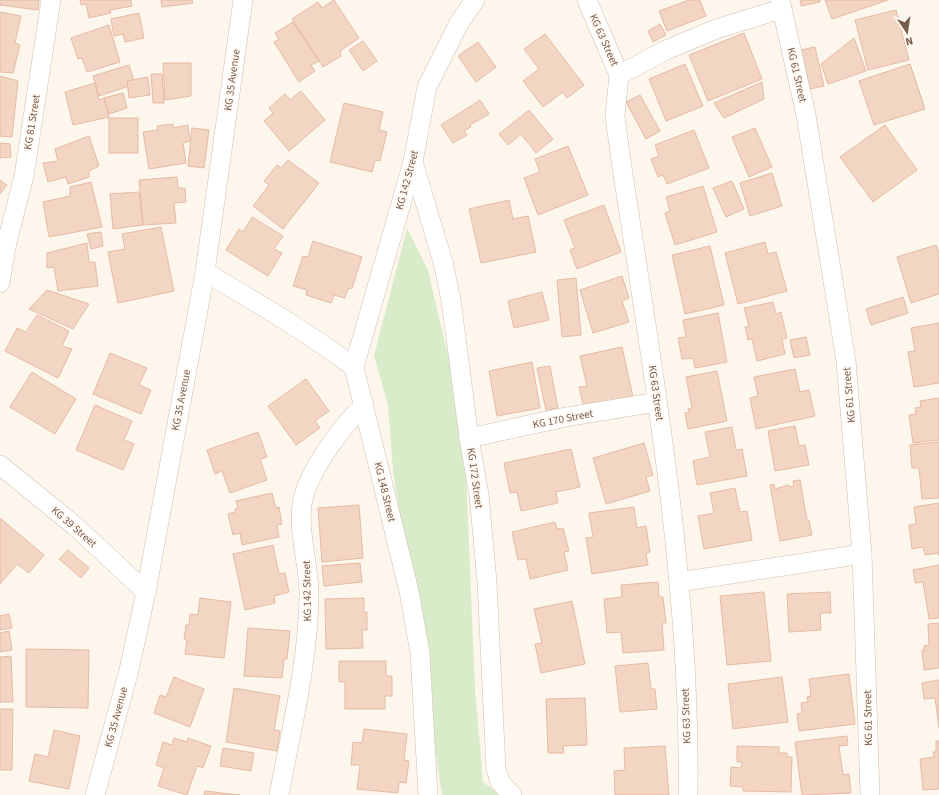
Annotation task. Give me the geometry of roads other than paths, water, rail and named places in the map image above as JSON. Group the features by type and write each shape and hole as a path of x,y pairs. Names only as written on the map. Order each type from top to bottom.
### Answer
{"street":[{"name":"KG 81 Street","path":"0,283 4,237 24,176 51,0"},
{"name":"KG 35 Avenue","path":"95,795 129,670 146,592 205,272 243,0"},
{"name":"KG 142 Street","path":"354,367 413,162 427,87 459,23 475,0"},
{"name":"KG 63 Street","path":"586,0 619,75 616,116 674,529 685,658 688,795"},
{"path":"619,75 666,50 781,4"},
{"name":"KG 61 Street","path":"781,4 806,115 846,360 862,554 870,795"},
{"name":"KG 172 Street","path":"413,162 443,262 451,300 469,438 479,494 488,582 496,769 500,782 512,795"},
{"path":"205,272 268,309 323,344 354,367"},
{"name":"KG 148 Street","path":"354,367 409,591 420,653 428,795"},
{"name":"KG 170 Street","path":"469,438 566,417 657,402"},
{"name":"KG 142 Street","path":"279,795 306,645 309,596 307,559 300,513 304,494 335,439 349,419 364,405"},
{"name":"KG 39 Street","path":"0,465 75,526 146,592"},
{"path":"678,582 862,554"}]}
